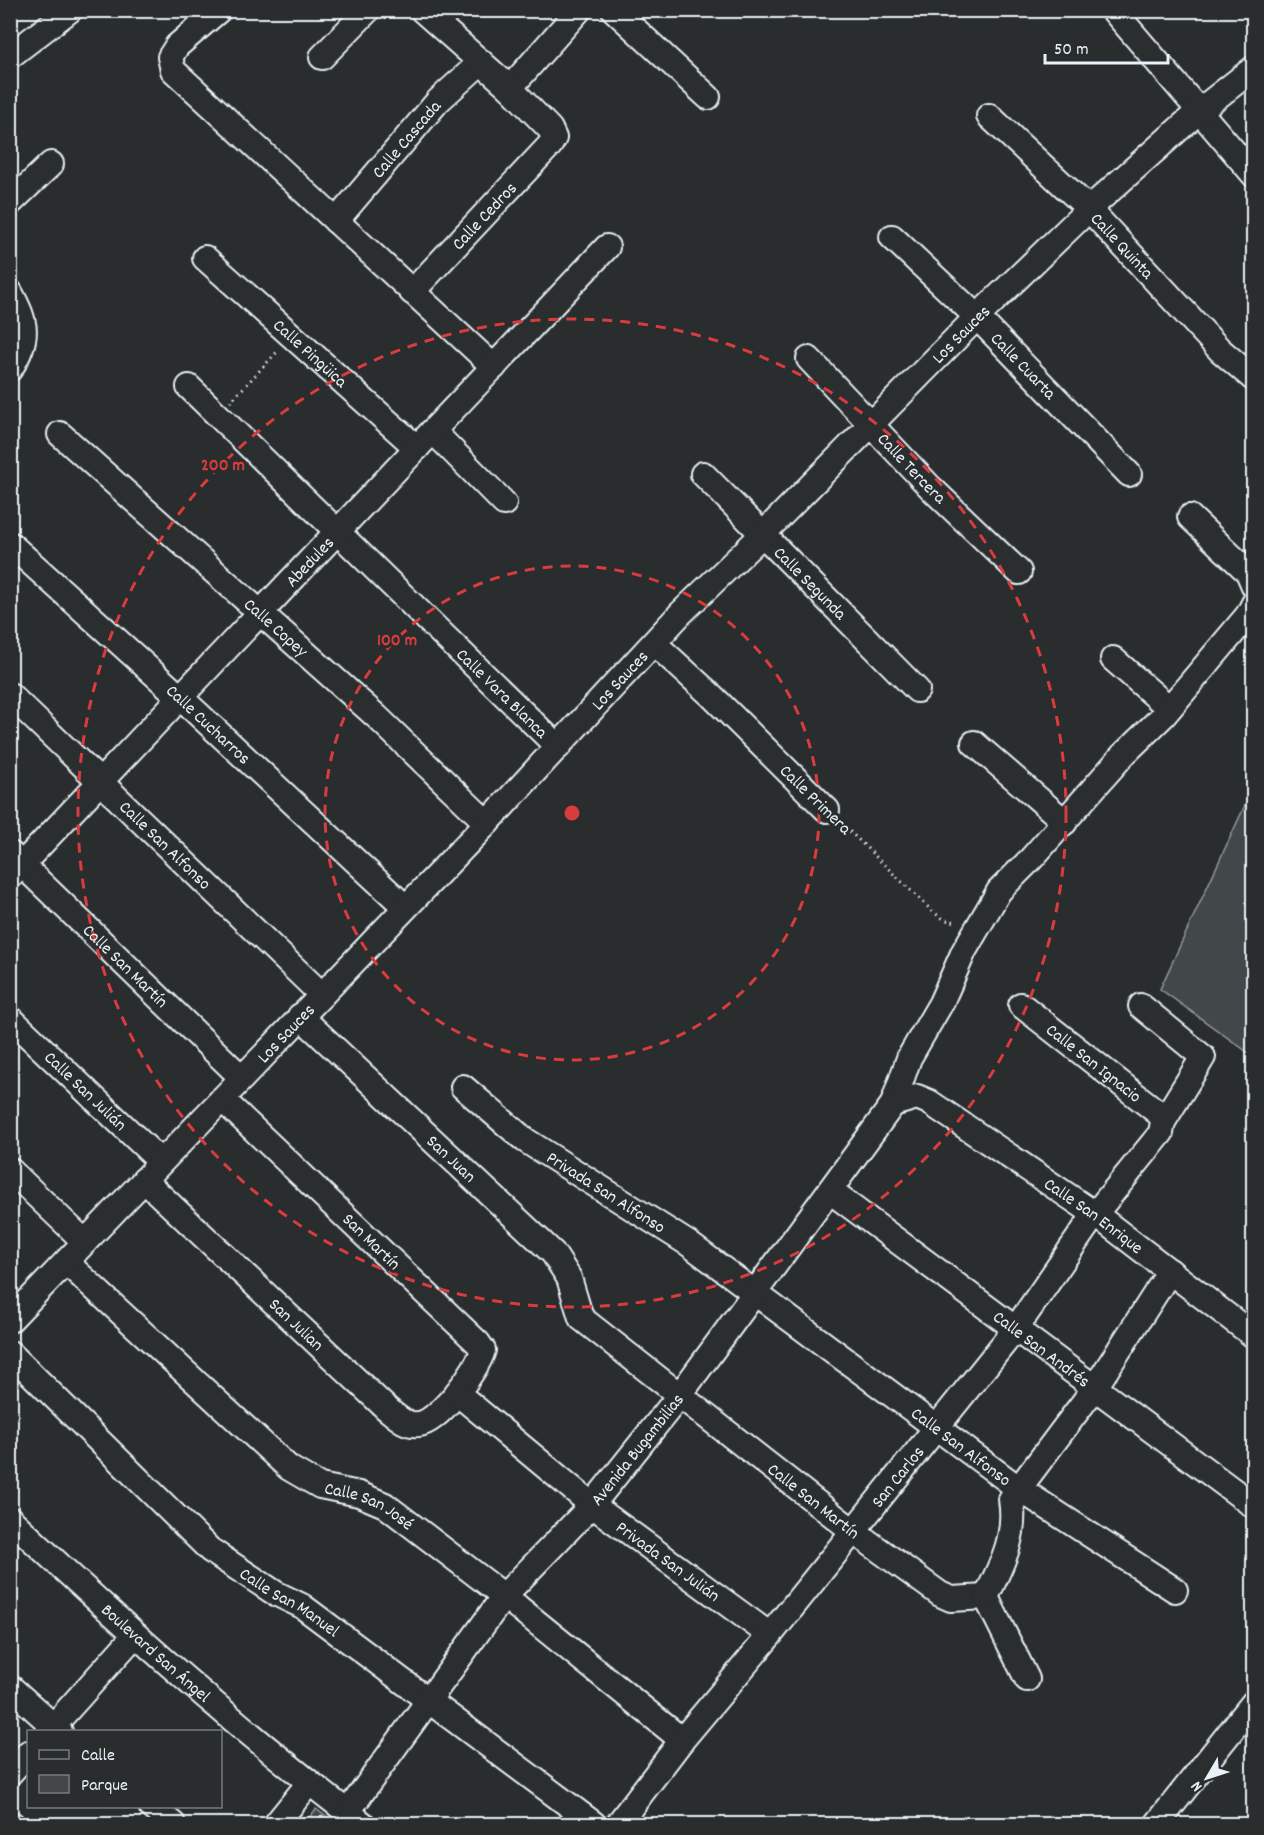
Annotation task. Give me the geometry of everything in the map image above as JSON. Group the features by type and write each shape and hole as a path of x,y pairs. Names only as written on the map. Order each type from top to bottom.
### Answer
{"street":[{"path":"10,56 70,10"},
{"path":"219,10 177,46 170,57 173,70 494,367"},
{"path":"322,57 368,10"},
{"path":"422,10 510,88 579,10"},
{"path":"614,10 708,97"},
{"path":"1113,10 1254,175"},
{"name":"Calle Cascada","path":"336,221 438,101 481,62"},
{"name":"Los Sauces","path":"10,1320 321,994 488,823 655,644 681,613 762,535 977,317 1089,209 1200,111 1254,68"},
{"name":"Calle Cedros","path":"412,292 550,145 554,138 550,129 510,88"},
{"name":"Calle Quinta","path":"989,116 1089,209 1220,350 1254,379"},
{"path":"10,203 51,164"},
{"name":"Calle Cuarta","path":"892,237 977,317 1129,474"},
{"name":"Abedules","path":"14,865 100,782 181,698 608,246"},
{"name":"Calle Pingüica","path":"205,258 291,337 504,502"},
{"path":"10,292 22,313 26,331 18,357 10,369"},
{"name":"Calle Tercera","path":"809,359 931,488 1019,572"},
{"name":"Calle Vara Blanca","path":"189,387 339,530 558,747"},
{"name":"Calle Copey","path":"60,434 376,716 488,823"},
{"name":"Calle Segunda","path":"703,474 917,690"},
{"path":"1190,517 1248,572 1254,586"},
{"name":"Calle Cucharros","path":"10,544 181,698 405,907"},
{"name":"Avenida Bugambilias","path":"355,1819 429,1701 504,1596 592,1505 678,1396 893,1104 909,1058 941,1003 964,951 999,891 1065,822 1123,755 1170,708 1248,615 1254,603"},
{"name":"Calle Primera","path":"655,644 712,696 826,810"},
{"path":"1113,659 1170,708"},
{"name":"Calle San Alfonso","path":"10,695 321,994"},
{"path":"974,743 1065,822"},
{"name":"Calle San Martín","path":"14,865 242,1078"},
{"name":"Calle San Ignacio","path":"1021,1005 1161,1115 1163,1122"},
{"name":"San Carlos","path":"618,1824 682,1740 770,1635 1017,1327 1095,1214 1161,1133 1163,1122 1203,1057 1141,1006"},
{"name":"San Juan","path":"300,1017 553,1253 568,1278 580,1318"},
{"name":"Calle San Julián","path":"10,1018 161,1162"},
{"name":"Privada San Alfonso","path":"463,1087 525,1140 627,1203 754,1292"},
{"name":"Calle San Enrique","path":"893,1104 917,1097 929,1102 1095,1214 1254,1336"},
{"name":"San Martín","path":"222,1099 478,1343 483,1350 481,1359 457,1393"},
{"path":"10,1170 85,1242"},
{"name":"San Julian","path":"144,1180 386,1408 405,1423 420,1425 431,1419 457,1393"},
{"name":"Calle San Andrés","path":"830,1191 1017,1327 1254,1506"},
{"name":"Calle San José","path":"66,1262 289,1468 320,1486 359,1494 385,1505 504,1596 682,1740"},
{"path":"1028,1679 986,1597 1007,1555 1013,1514 1011,1498 1096,1386 1170,1271"},
{"name":"Calle San Alfonso","path":"754,1292 1018,1488 1174,1590"},
{"name":"Calle San Martín","path":"580,1318 853,1531 940,1594 951,1599 986,1597"},
{"name":"Calle San Manuel","path":"10,1353 210,1550 275,1593 302,1606 594,1824"},
{"name":"Privada San Julián","path":"457,1393 592,1505 770,1635"},
{"name":"Boulevard San Ángel","path":"10,1519 134,1636 309,1784 355,1819"},
{"path":"10,1687 54,1729 134,1636"},
{"path":"1156,1824 1254,1702"},
{"path":"10,1773 27,1754"},
{"path":"276,1824 309,1784"},
{"path":"153,1808 172,1824"}],"path":[{"path":"218,414 291,337"},
{"name":"Calle Primera","path":"826,810 945,920 953,923 988,909"}],"green space":[{"path":"1253,788 1253,1056 1160,989"},
{"path":"316,1809 336,1824 304,1824"}]}
